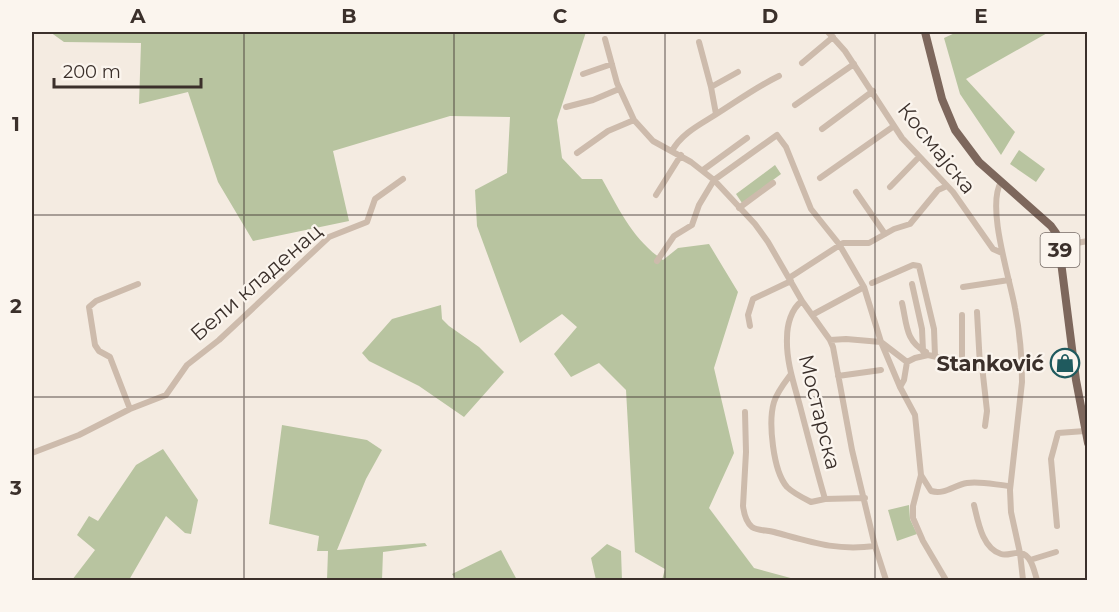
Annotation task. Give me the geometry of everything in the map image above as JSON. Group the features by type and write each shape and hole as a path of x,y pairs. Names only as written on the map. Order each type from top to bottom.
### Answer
{"main road":[{"name":"39","path":"925,32 942,99 955,130 971,153 1051,225 1056,233 1076,380 1088,443"}],"street":[{"name":"Космајска","path":"828,32 873,91 902,138 947,186 993,249 1002,253"},
{"path":"802,63 833,37"},
{"path":"605,39 619,89 634,120 653,141 681,155 703,170 739,208 768,242 802,301 830,340 874,546 886,580"},
{"path":"699,42 716,114"},
{"path":"583,75 612,64"},
{"path":"795,105 854,64"},
{"path":"711,87 738,72"},
{"path":"672,151 679,141 716,114 746,93 779,76"},
{"path":"566,106 593,100 619,89"},
{"path":"822,129 873,91"},
{"path":"577,153 608,131 634,120"},
{"path":"820,178 894,126"},
{"path":"657,261 674,236 692,225 699,206 714,180 777,135 786,147 811,209 839,244 864,287 881,342 915,415 921,475 913,506 913,518 922,540 946,580"},
{"path":"703,170 747,138"},
{"path":"656,195 681,155"},
{"path":"890,187 920,157"},
{"name":"Бели кладенац","path":"32,453 79,435 130,409 166,395 187,365 219,340 328,237 367,222 375,199 403,179"},
{"path":"1001,182 995,196 1002,253 1019,331 1022,367 1010,486 1011,512 1023,580"},
{"path":"739,208 773,183"},
{"path":"750,326 748,315 753,299 790,280 839,244 868,243 894,229 910,224 938,190 947,186"},
{"path":"856,192 885,234"},
{"path":"1059,246 1088,241"},
{"path":"872,283 913,265 919,266 934,329 929,354"},
{"path":"963,287 1009,280"},
{"path":"130,409 110,357 97,349 89,307 96,301 138,284"},
{"path":"912,284 921,329 929,354"},
{"path":"812,315 864,287"},
{"name":"Мостарска","path":"802,301 795,308 787,334 791,374 825,499"},
{"path":"902,303 910,339 915,346 929,354 962,364 1022,367"},
{"path":"977,312 987,411 985,426"},
{"path":"962,315 962,364"},
{"path":"830,340 881,342 908,362"},
{"path":"900,387 908,362 929,354"},
{"path":"838,376 881,370"},
{"path":"791,374 774,401 771,433 783,480 789,489 811,502 825,499 865,498"},
{"path":"745,412 743,513 750,525 756,529 825,546 874,546"},
{"path":"1057,526 1052,450 1060,432 1085,431"},
{"path":"921,475 933,492 950,490 970,483 1010,486"},
{"path":"974,505 979,525 988,545 1002,554 1020,553 1030,560 1037,580"},
{"path":"1030,560 1056,552"}],"green space":[{"path":"50,32 586,32 557,120 562,158 582,179 602,179 635,233 652,252 663,260 678,248 709,244 738,292 714,368 734,453 709,508 754,568 798,580 662,580 665,569 635,552 626,390 599,363 571,377 554,354 577,327 562,314 520,343 477,226 475,190 507,173 510,117 450,116 333,151 349,221 253,241 218,182 188,92 139,104 141,43 64,42"},
{"path":"957,32 1049,32 966,79 1015,132 1001,155 960,94 944,38"},
{"path":"1019,150 1045,169 1036,182 1010,164"},
{"path":"775,165 781,174 742,203 736,194"},
{"path":"441,305 442,319 479,347 504,372 464,417 419,386 369,361 362,353 392,319"},
{"path":"282,425 367,440 382,450 366,479 337,550 425,543 427,546 383,552 382,580 327,580 328,551 317,551 319,536 269,524"},
{"path":"163,449 198,500 191,534 185,533 166,516 129,580 72,580 95,550 77,535 89,516 98,521 136,465"},
{"path":"909,505 910,519 917,534 897,541 888,510"},
{"path":"607,544 621,551 622,580 596,580 591,558"},
{"path":"501,550 517,580 456,580 452,574"}],"place":[{"name":"Stanković","path":"1065,363"}]}
